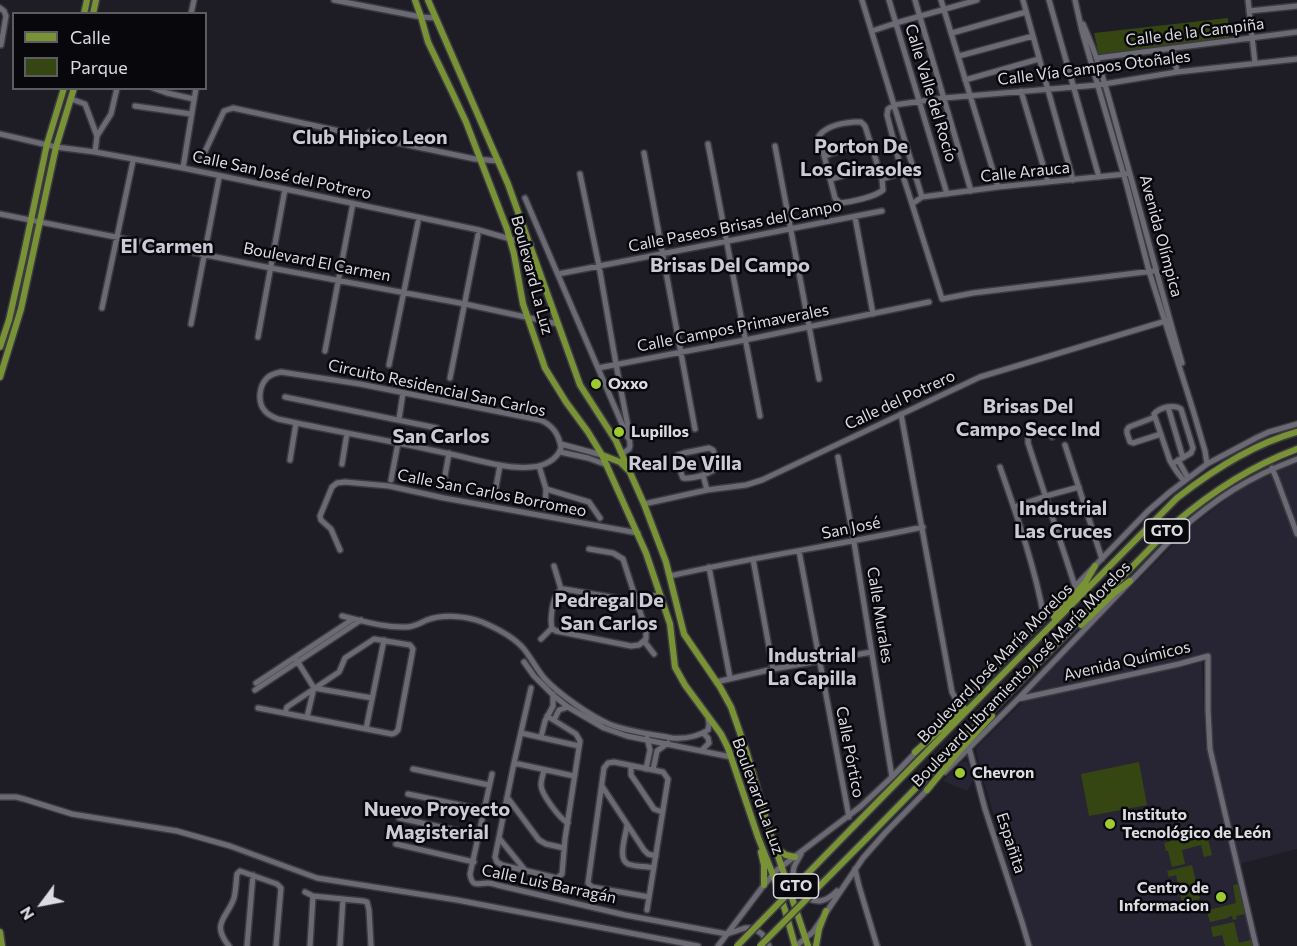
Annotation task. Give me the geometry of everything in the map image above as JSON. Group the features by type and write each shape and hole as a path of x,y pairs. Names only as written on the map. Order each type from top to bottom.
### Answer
{"main road":[{"name":"Boulevard La Luz","path":"415,0 428,42 481,159 511,240 523,304 542,360 548,374 602,455 638,533 670,624 673,662 677,672 721,734 731,757 796,946"},
{"name":"Boulevard La Luz","path":"428,0 516,204 580,385 622,453 663,551 684,634 731,707 807,942"},
{"path":"0,347 9,320 47,144 63,90"},
{"path":"0,377 21,309 56,147 73,90"},
{"name":"Boulevard José María Morelos","path":"737,946 1155,519 1209,474 1269,442 1297,432"},
{"name":"Boulevard José María Morelos","path":"760,946 1165,532 1217,490 1245,472 1297,449"},
{"path":"607,465 608,461 622,453"},
{"path":"602,455 620,462 632,475"},
{"path":"1044,632 1085,583 1095,566"},
{"path":"1059,642 1130,581"},
{"path":"670,624 680,620"},
{"path":"915,752 982,695"},
{"path":"927,790 992,716 1002,700"},
{"path":"758,837 764,865 764,885"},
{"path":"775,848 781,853 795,857"},
{"path":"816,946 826,911"},
{"path":"0,932 2,946"}],"street":[{"path":"334,0 436,18"},
{"path":"862,0 922,197 912,204"},
{"name":"Calle Valle del Rocío","path":"889,0 947,194"},
{"path":"915,0 971,191"},
{"path":"941,0 998,187"},
{"path":"872,31 896,22 978,0"},
{"path":"1023,0 1073,180"},
{"path":"1049,0 1099,177"},
{"name":"Avenida Olímpica","path":"1075,0 1097,58 1101,84"},
{"path":"1248,0 1255,63"},
{"path":"1249,11 1297,6"},
{"path":"2,9 6,16 2,45"},
{"path":"952,33 1026,12"},
{"name":"Avenida Olímpica","path":"1080,17 1082,31 1101,84 1127,174 1207,464"},
{"name":"Calle de la Campiña","path":"1097,58 1297,32"},
{"path":"959,56 1033,36"},
{"path":"1173,48 1178,72"},
{"path":"965,80 1039,58"},
{"name":"Calle Vía Campos Otoñales","path":"894,105 944,98 1101,84 1178,72 1297,59"},
{"path":"95,152 97,136 111,114 117,90"},
{"path":"159,90 194,99"},
{"path":"183,168 196,90"},
{"path":"1022,91 1048,182"},
{"path":"71,99 85,104 97,136"},
{"path":"894,105 888,109 887,115 902,173 942,299 973,292 1153,271"},
{"path":"135,106 192,114"},
{"path":"201,160 224,111 233,108 367,137 373,131 378,134 379,139 498,161"},
{"path":"859,121 863,123 882,179 882,192 842,203 837,201 825,156 819,138 821,132 846,123 859,121"},
{"name":"Calle San José del Potrero","path":"0,135 56,147 183,168 353,203 479,230 531,245"},
{"path":"708,144 760,416"},
{"path":"825,156 844,149 871,144"},
{"path":"775,146 819,378"},
{"path":"644,153 695,429"},
{"path":"102,308 133,161"},
{"path":"831,179 877,167"},
{"path":"882,179 902,173"},
{"path":"580,174 626,412 630,442 629,449 622,453"},
{"name":"Calle Arauca","path":"922,197 1127,174"},
{"path":"191,324 219,178"},
{"path":"258,337 285,189"},
{"path":"525,198 630,442"},
{"path":"325,351 353,203"},
{"name":"Calle Paseos Brisas del Campo","path":"558,274 882,211"},
{"name":"Boulevard El Carmen","path":"0,214 117,239 404,292 558,324"},
{"path":"855,217 873,314"},
{"path":"389,365 418,222"},
{"path":"450,378 478,235"},
{"name":"Calle Campos Primaverales","path":"598,368 929,302"},
{"name":"Avenida Olímpica","path":"1167,320 1207,448 1211,454 1219,458"},
{"name":"Calle del Potrero","path":"644,504 762,480 989,374 1167,320"},
{"name":"Circuito Residencial San Carlos","path":"540,466 500,465 278,419 270,416 261,406 261,390 267,378 272,374 292,373 540,420 552,426 561,444"},
{"path":"399,419 403,393"},
{"path":"285,398 437,428"},
{"path":"1172,464 1193,450 1181,408 1176,406 1167,407 1154,414 1172,464 1186,480"},
{"path":"1167,407 1186,480"},
{"path":"901,414 952,692 959,705"},
{"path":"1155,417 1130,427 1126,434 1133,443 1161,434"},
{"path":"290,460 296,423"},
{"name":"Boulevard Libramiento José María Morelos","path":"718,946 773,875 849,817 892,777 1148,511 1207,464 1269,432 1297,424"},
{"path":"1052,437 1048,430 1030,435 1028,438 1075,586"},
{"path":"342,464 347,433"},
{"path":"391,480 398,443"},
{"path":"545,507 546,489 540,466 560,452 561,444 607,465"},
{"path":"1065,445 1102,559"},
{"path":"709,448 713,450 716,469 701,476 683,478 676,460 678,455 709,448"},
{"path":"560,452 602,455"},
{"path":"443,487 449,453"},
{"name":"Calle Murales","path":"838,457 892,777"},
{"name":"Boulevard Libramiento José María Morelos","path":"796,946 807,942 855,869 885,833 1192,519 1228,492 1253,477 1297,459"},
{"path":"494,498 500,465"},
{"path":"1000,466 1039,592 1044,618"},
{"path":"1272,468 1297,534"},
{"path":"701,476 705,490"},
{"name":"Calle San Carlos Borromeo","path":"340,550 331,529 321,520 320,516 332,487 340,482 388,486 638,533"},
{"path":"1014,507 1079,487"},
{"path":"546,489 589,502 600,518"},
{"name":"San José","path":"670,576 923,527"},
{"path":"589,549 613,553 623,559 637,601 646,630 646,639 636,646 631,646 555,631 550,624 555,596 561,590 567,588 637,601 660,594"},
{"name":"Calle Pórtico","path":"799,551 849,817"},
{"path":"753,559 773,669"},
{"path":"554,566 561,590"},
{"path":"709,567 730,678"},
{"path":"342,616 408,628 441,617 459,617 480,621 519,643 544,679 554,688 608,723 668,743 731,757"},
{"path":"329,638 353,619"},
{"path":"256,686 361,620"},
{"path":"541,639 552,628"},
{"path":"258,708 392,734 398,730 413,649 410,645 374,639 345,658 340,670 287,706 285,713"},
{"path":"366,729 384,640"},
{"path":"644,641 654,654"},
{"path":"716,682 773,669 872,652"},
{"name":"Avenida Químicos","path":"1018,699 1208,656 1210,749 1256,946"},
{"path":"296,659 314,688 307,717"},
{"path":"524,662 553,695 604,728 616,733 680,738 703,733 709,727 708,716"},
{"path":"314,688 372,698"},
{"path":"531,688 495,857 502,866 557,878 562,874 580,739 576,734 547,716"},
{"path":"541,737 547,716 553,706 554,688"},
{"path":"553,706 559,710"},
{"path":"554,720 559,710 568,706"},
{"path":"521,733 579,746"},
{"path":"702,750 708,743 708,738 703,733"},
{"path":"646,769 650,750 647,736"},
{"path":"653,770 657,752 668,743"},
{"name":"Españita","path":"969,748 985,809 1029,946"},
{"path":"650,750 657,752"},
{"path":"960,757 970,762 974,768"},
{"path":"647,910 668,779 663,772 608,762 604,768 588,883 596,888 649,897"},
{"path":"514,763 574,776"},
{"path":"631,766 632,774 638,785 654,809 662,813"},
{"path":"413,769 489,785"},
{"path":"544,770 542,790 561,818 568,823"},
{"name":"Calle Luis Barragán","path":"492,774 470,878 476,884 487,883 727,934"},
{"path":"602,786 645,852 656,856"},
{"path":"408,794 484,810"},
{"path":"0,797 16,797 72,814 177,831 230,846 317,878 457,900 698,946"},
{"path":"507,797 539,840 564,848"},
{"path":"399,818 478,835"},
{"path":"627,825 622,855 624,861 654,868"},
{"path":"499,838 525,870"},
{"path":"396,844 474,862"},
{"path":"804,851 793,873 796,885 808,898 821,901 827,898 836,892 850,876"},
{"path":"855,869 877,946"},
{"path":"229,946 222,934 221,923 234,900 239,871 277,884 281,888 276,946"},
{"path":"247,946 253,875"},
{"path":"305,892 313,896 363,901 368,904 371,946"},
{"path":"310,946 313,896"},
{"path":"340,946 343,899"},
{"path":"727,934 745,928 756,930 765,936 769,946"}],"shaded area":[{"path":"1297,461 1297,849 1239,864 1210,744 1210,653 1026,693 1193,525 1263,472"},
{"name":"Instituto Tecnológico de León","path":"1202,661 1205,744 1253,946 1032,946 976,748 1024,701"},
{"path":"962,762 967,762 974,779 967,791 943,781"}],"green space":[{"path":"1228,18 1229,39 1099,55 1094,33"},
{"path":"1139,762 1147,805 1089,816 1081,774"},
{"path":"1206,831 1212,855 1204,857 1201,845 1182,850 1185,864 1172,867 1164,843"},
{"path":"1192,865 1200,899 1174,905 1182,902 1176,875 1169,877 1167,871"},
{"path":"1238,884 1245,914 1236,916 1237,919 1233,920 1232,916 1210,922 1206,907 1209,910 1236,903 1233,885"},
{"path":"1234,922 1239,943 1251,940 1253,946 1225,946 1222,935 1213,937 1211,927"}],"place":[{"name":"Oxxo","path":"596,384"},
{"name":"Lupillos","path":"619,432"},
{"name":"Chevron","path":"960,773"},
{"name":"Instituto Tecnológico de León","path":"1110,824"},
{"name":"Centro de Informacion","path":"1221,897"}],"district":[{"name":"Club Hipico Leon","path":"370,137"},
{"name":"Porton De Los Girasoles","path":"861,158"},
{"name":"El Carmen","path":"167,246"},
{"name":"Brisas Del Campo","path":"730,265"},
{"name":"Brisas Del Campo Secc Ind","path":"1028,418"},
{"name":"San Carlos","path":"441,436"},
{"name":"Real De Villa","path":"685,463"},
{"name":"Industrial Las Cruces","path":"1063,520"},
{"name":"Pedregal De San Carlos","path":"609,612"},
{"name":"Industrial La Capilla","path":"812,666"},
{"name":"Nuevo Proyecto Magisterial","path":"437,820"}]}
